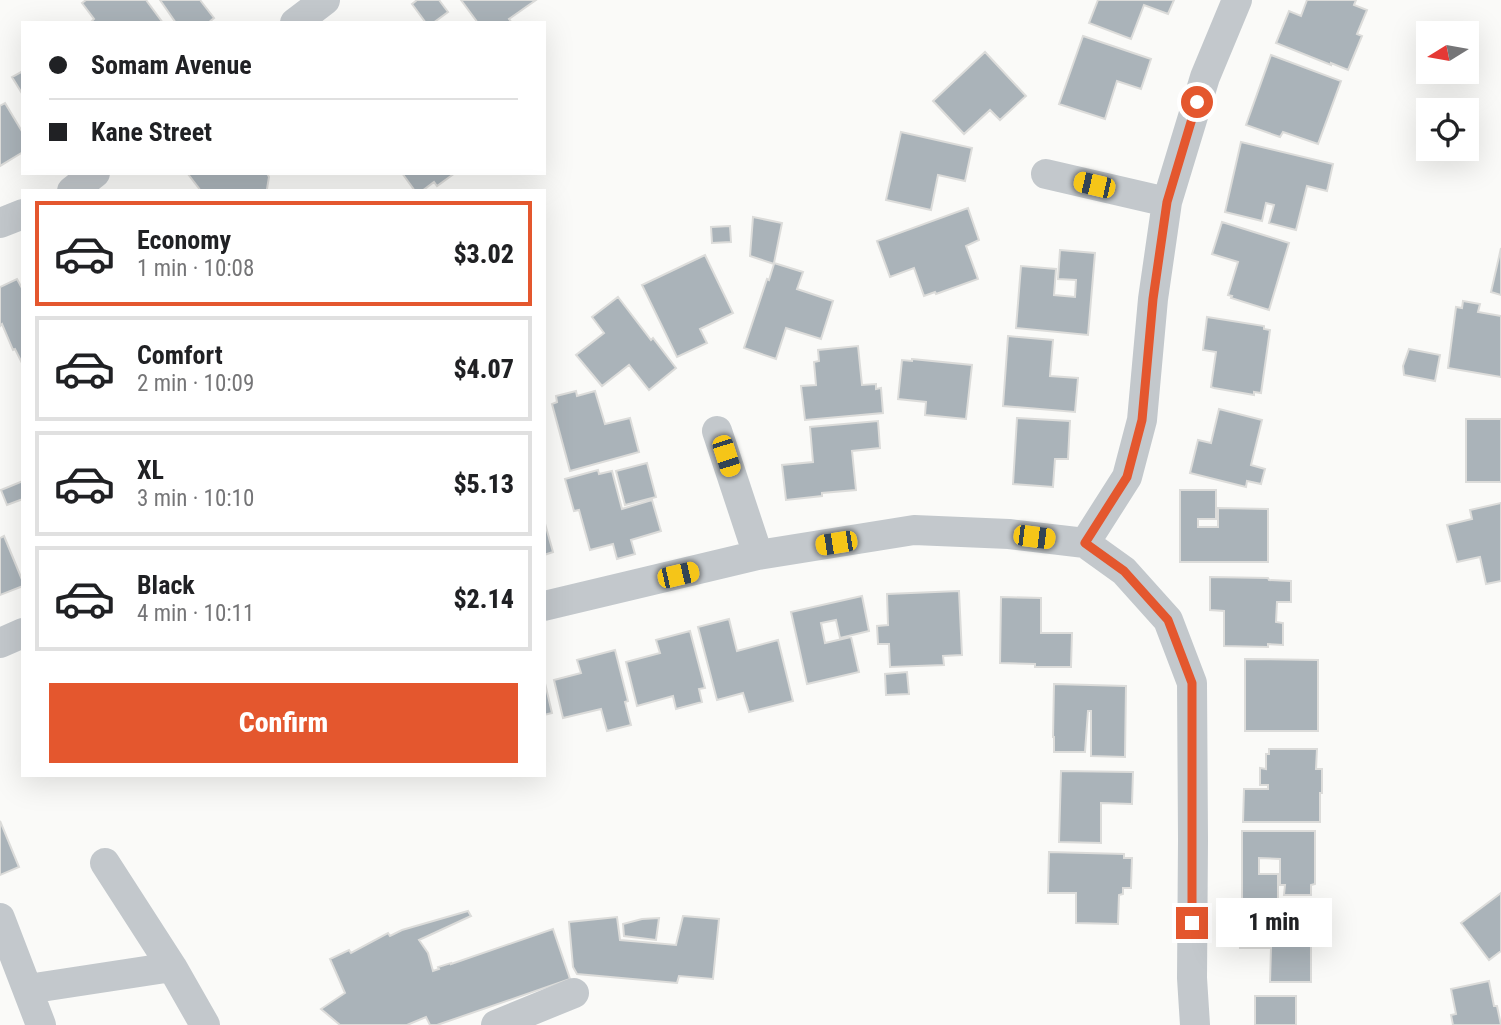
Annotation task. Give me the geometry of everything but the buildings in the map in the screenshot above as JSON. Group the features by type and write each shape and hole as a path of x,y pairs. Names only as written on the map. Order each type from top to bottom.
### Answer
{"street":[{"path":"298,21 325,0"},
{"path":"1085,543 1127,477 1142,420 1153,299 1167,202 1205,77 1237,0"},
{"path":"1046,174 1167,202"},
{"path":"75,189 92,175"},
{"path":"0,223 21,215"},
{"path":"717,431 758,555"},
{"path":"546,607 758,555 914,530 1009,534 1085,543 1124,571 1168,620 1192,683 1192,978 1195,1025"},
{"path":"0,643 21,634"},
{"path":"105,863 172,967 205,1025"},
{"path":"0,918 41,1025"},
{"path":"27,989 172,967"},
{"path":"496,1025 574,993"}],"route":[{"path":"1192,923 1192,683 1168,620 1124,571 1085,543 1127,477 1142,420 1153,299 1167,202 1197,102"}]}
